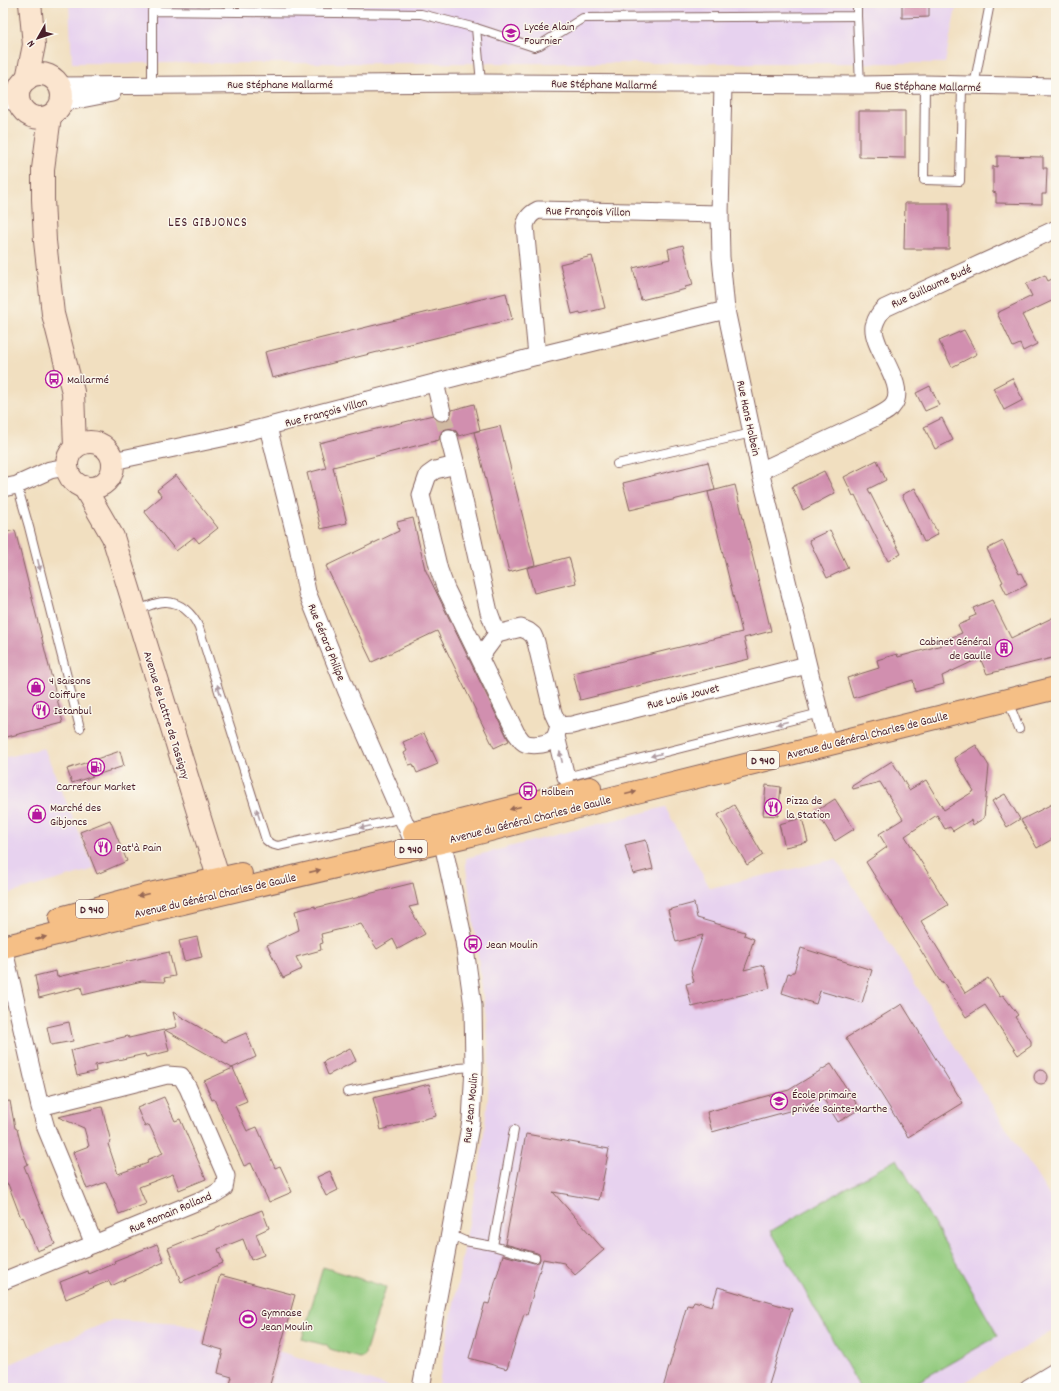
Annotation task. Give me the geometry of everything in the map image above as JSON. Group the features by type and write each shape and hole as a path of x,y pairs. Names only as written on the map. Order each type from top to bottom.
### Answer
{"main road":[{"path":"30,3 34,45 31,97 43,169 45,241 53,314 73,392 100,444"},
{"path":"71,457 87,442 100,444 106,448 110,454 110,470 98,486 90,488 84,487 72,479 69,474 73,392"},
{"name":"Avenue de Lattre de Tassigny","path":"110,470 113,537"},
{"name":"Avenue de Lattre de Tassigny","path":"84,487 113,537 220,886"},
{"name":"Avenue du Général Charles de Gaulle","path":"3,947 409,833 441,834 824,729 1056,674"},
{"name":"Avenue du Général Charles de Gaulle","path":"824,729 1008,700 1056,688"},
{"name":"Avenue du Général Charles de Gaulle","path":"3,932 145,895 220,886"}],"street":[{"name":"Rue Stéphane Mallarmé","path":"31,97 152,84 480,83 860,86 925,84 1056,87"},
{"name":"Rue Hans Holbein","path":"723,85 720,214 721,257 726,310 760,471 824,729"},
{"name":"Rue François Villon","path":"537,356 525,226 526,219 531,214 538,210 720,214"},
{"name":"Rue Guillaume Budé","path":"760,471 874,418 894,405 896,399 896,389 893,376 877,339 874,327 880,313 885,308 1056,228"},
{"name":"Rue François Villon","path":"110,470 231,436 537,356 726,310"},
{"path":"435,383 442,412"},
{"name":"Rue Gérard Philipe","path":"268,427 298,546 307,592 347,692 409,833"},
{"path":"449,438 488,612 497,634"},
{"path":"10,486 50,470 71,457"},
{"name":"Rue Louis Jouvet","path":"456,465 435,470 428,475 421,495 439,570 446,589 525,745 541,744 552,740 557,731 572,725 807,665"},
{"path":"480,657 497,634 521,628 533,635 553,713 566,777"},
{"name":"Rue Jean Moulin","path":"421,1388 449,1234 472,1121 474,1067 473,1006 464,941 441,834"},
{"path":"3,947 46,1128 94,1244 3,1281"},
{"name":"Rue Romain Rolland","path":"40,1107 167,1075 181,1076 188,1088 226,1176 224,1188 213,1195 94,1244"},
{"path":"1028,1388 1056,1371"}],"lane":[{"path":"857,3 860,86"},
{"path":"925,84 924,180 960,181 968,86 990,3"},
{"path":"152,84 152,11 421,14 476,28 534,47 540,45 583,18 857,16"},
{"path":"476,28 480,83"},
{"path":"617,464 752,433"},
{"path":"10,486 29,527 80,728"},
{"path":"136,611 163,602 172,602 184,608 194,618 199,628 266,840 271,844 278,846 409,833"},
{"path":"1008,700 1019,729"},
{"path":"566,777 824,729"},
{"path":"347,1092 459,1068 474,1067"},
{"path":"493,1246 514,1130"},
{"path":"449,1234 465,1241 493,1246 535,1258"}],"shaded area":[{"name":"Lycée Alain Fournier","path":"69,3 957,3 945,63 72,63"},
{"name":"Marché des Gibjoncs","path":"44,748 94,869 5,895 3,890 3,758"},
{"path":"665,807 710,888 836,859 1056,1206 1056,1329 955,1388 438,1388 481,1159 488,1098 489,1052 487,1025 466,858"},
{"path":"112,1320 180,1324 288,1354 387,1386 386,1388 3,1388 3,1367"}],"green space":[{"path":"897,1159 998,1336 907,1388 860,1388 771,1231"},
{"path":"323,1267 386,1287 364,1357 359,1358 330,1349 326,1344 302,1339"}],"building":[{"path":"902,3 929,3 929,17 902,18"},
{"path":"859,111 905,111 905,158 859,157"},
{"path":"997,156 1043,157 1043,168 1047,168 1046,194 1042,194 1042,204 996,203 996,193 993,192 993,166 997,167"},
{"path":"905,203 949,203 949,249 904,249"},
{"path":"683,245 693,285 685,287 686,289 641,300 633,268 670,259 668,249"},
{"path":"592,256 605,308 580,314 580,312 572,314 560,264"},
{"path":"1045,275 1048,281 1056,277 1056,299 1022,315 1037,344 1023,351 1020,344 1013,347 997,313 1032,296 1026,284"},
{"path":"506,293 512,319 272,378 265,352"},
{"path":"964,330 977,354 952,367 939,341"},
{"path":"1012,378 1023,400 1004,410 993,388"},
{"path":"930,386 939,405 925,411 916,393"},
{"path":"474,404 480,430 459,436 456,431 447,428 442,431 439,440 333,467 347,523 321,529 307,473 326,468 319,443 433,415 435,419 445,422 449,419 452,410"},
{"path":"942,418 953,440 935,449 924,427"},
{"path":"500,426 535,565 509,572 474,432"},
{"path":"877,460 886,480 868,489 901,554 888,561 855,495 853,496 844,477"},
{"path":"708,462 715,490 630,510 623,483"},
{"path":"824,471 835,493 803,510 792,487"},
{"path":"176,475 218,528 199,543 194,537 176,551 144,511 162,496 157,490"},
{"path":"735,485 771,631 744,638 749,659 580,700 573,673 742,632 708,492"},
{"path":"915,488 938,534 924,542 902,495"},
{"path":"413,518 425,569 509,741 494,748 437,631 372,662 326,566 399,531 397,522"},
{"path":"15,530 63,723 3,738 3,533"},
{"path":"830,530 848,568 827,578 809,540"},
{"path":"1003,541 1019,574 1021,573 1027,585 1007,595 1001,583 1003,582 987,549"},
{"path":"569,557 576,583 534,593 527,568"},
{"path":"992,600 1011,638 1056,616 1056,657 987,674 980,658 942,676 944,684 915,692 913,680 853,698 847,678 879,668 877,660 897,654 898,657 942,645 940,642 962,633 958,625 970,620 969,618 976,615 973,608"},
{"path":"424,733 438,764 417,773 413,764 409,765 404,753 407,751 403,742"},
{"path":"976,745 989,766 984,818 973,825 971,820 953,831 950,827 945,829 937,815 905,836 948,905 921,921 965,993 988,978 1000,997 1003,995 1018,1015 1015,1017 1031,1041 1031,1046 1018,1055 985,1005 966,1017 943,982 941,983 866,862 887,847 879,834 903,819 880,782 853,789 852,786 892,761 909,790 926,780 944,810 974,791 954,758"},
{"name":"Carrefour Market","path":"120,751 124,766 72,783 67,769"},
{"path":"766,785 781,787 778,816 763,815"},
{"path":"1005,794 1020,819 1007,827 992,801"},
{"path":"835,799 854,829 835,841 816,811"},
{"path":"1056,802 1056,837 1037,848 1021,820"},
{"path":"734,805 763,855 747,865 718,815"},
{"path":"802,818 808,842 785,847 779,824"},
{"name":"Pat'à Pain","path":"110,820 127,861 97,874 80,832"},
{"path":"646,840 653,869 633,874 625,845"},
{"path":"413,883 418,905 409,907 425,934 398,949 393,939 377,949 361,924 321,934 323,943 320,944 321,950 296,957 302,969 283,978 267,945 299,930 295,911 315,906 315,908"},
{"path":"694,903 697,918 745,932 744,935 754,939 744,970 764,965 770,988 692,1007 686,984 694,982 691,970 703,935 676,942 668,910"},
{"path":"197,937 202,957 184,961 179,941"},
{"path":"801,948 872,970 862,1003 820,991 816,1004 782,993 788,973 791,974 794,972"},
{"path":"169,952 175,976 164,978 165,982 142,981 83,995 81,987 39,998 35,976 56,971 57,977"},
{"path":"902,1004 963,1103 908,1137 846,1038"},
{"path":"173,1012 225,1042 246,1033 256,1057 232,1068 165,1030 177,1027"},
{"path":"69,1022 73,1041 51,1045 47,1027"},
{"path":"164,1030 169,1051 146,1057 145,1054 95,1065 96,1071 77,1076 71,1050 128,1036 129,1038"},
{"path":"350,1048 356,1061 328,1075 323,1062"},
{"path":"831,1064 860,1109 838,1122 821,1095 800,1108 712,1132 707,1112 789,1090"},
{"path":"233,1068 247,1101 235,1106 247,1131 257,1127 275,1168 280,1166 292,1192 269,1202 251,1163 244,1166 214,1099 212,1100 204,1081"},
{"path":"1038,1070 1044,1070 1048,1074 1048,1080 1044,1084 1038,1084 1034,1080 1034,1074"},
{"path":"429,1084 436,1116 381,1130 373,1098"},
{"path":"164,1097 175,1121 180,1119 206,1179 179,1190 173,1174 139,1187 146,1204 119,1214 106,1182 87,1189 73,1152 89,1146 84,1128 58,1117 102,1107 111,1142 108,1144 118,1174 148,1163 147,1160 163,1153 149,1125 145,1127 137,1108"},
{"path":"10,1101 15,1128 17,1129 22,1149 28,1164 24,1166 55,1244 37,1251 23,1217 21,1218 8,1184 3,1186 3,1102"},
{"path":"526,1134 609,1149 599,1200 553,1192 604,1250 575,1275 564,1263 543,1259 527,1315 524,1314 507,1369 469,1358 485,1303 489,1304 503,1255 534,1263 539,1262 540,1259 539,1254 537,1253 505,1244"},
{"path":"330,1171 338,1190 326,1196 317,1177"},
{"path":"262,1210 269,1228 256,1234 264,1255 251,1260 243,1239 218,1249 223,1263 181,1282 168,1248"},
{"path":"157,1244 164,1262 111,1286 109,1281 66,1299 60,1282 88,1271 89,1274 115,1263 114,1261"},
{"name":"Gymnase Jean Moulin","path":"220,1275 295,1295 269,1388 256,1384 255,1388 229,1388 232,1377 218,1373 223,1350 202,1344"},
{"path":"718,1287 792,1309 768,1388 663,1388 687,1305 692,1306 694,1301 712,1306"}],"tunnel":[{"path":"442,412 449,438"}],"place":[{"name":"Lycée Alain Fournier","path":"511,33"},
{"name":"Mallarmé","path":"54,379"},
{"name":"Cabinet Général de Gaulle","path":"1004,648"},
{"name":"4 Saisons Coiffure","path":"36,687"},
{"name":"Istanbul","path":"41,710"},
{"name":"Carrefour Market","path":"96,767"},
{"name":"Holbein","path":"528,791"},
{"name":"Pizza de la Station","path":"773,807"},
{"name":"Marché des Gibjoncs","path":"37,814"},
{"name":"Pat'à Pain","path":"103,847"},
{"name":"Jean Moulin","path":"473,944"},
{"name":"École primaire privée Sainte-Marthe","path":"779,1101"},
{"name":"Gymnase Jean Moulin","path":"248,1319"}],"district":[{"name":"LES GIBJONCS","path":"208,221"}]}
